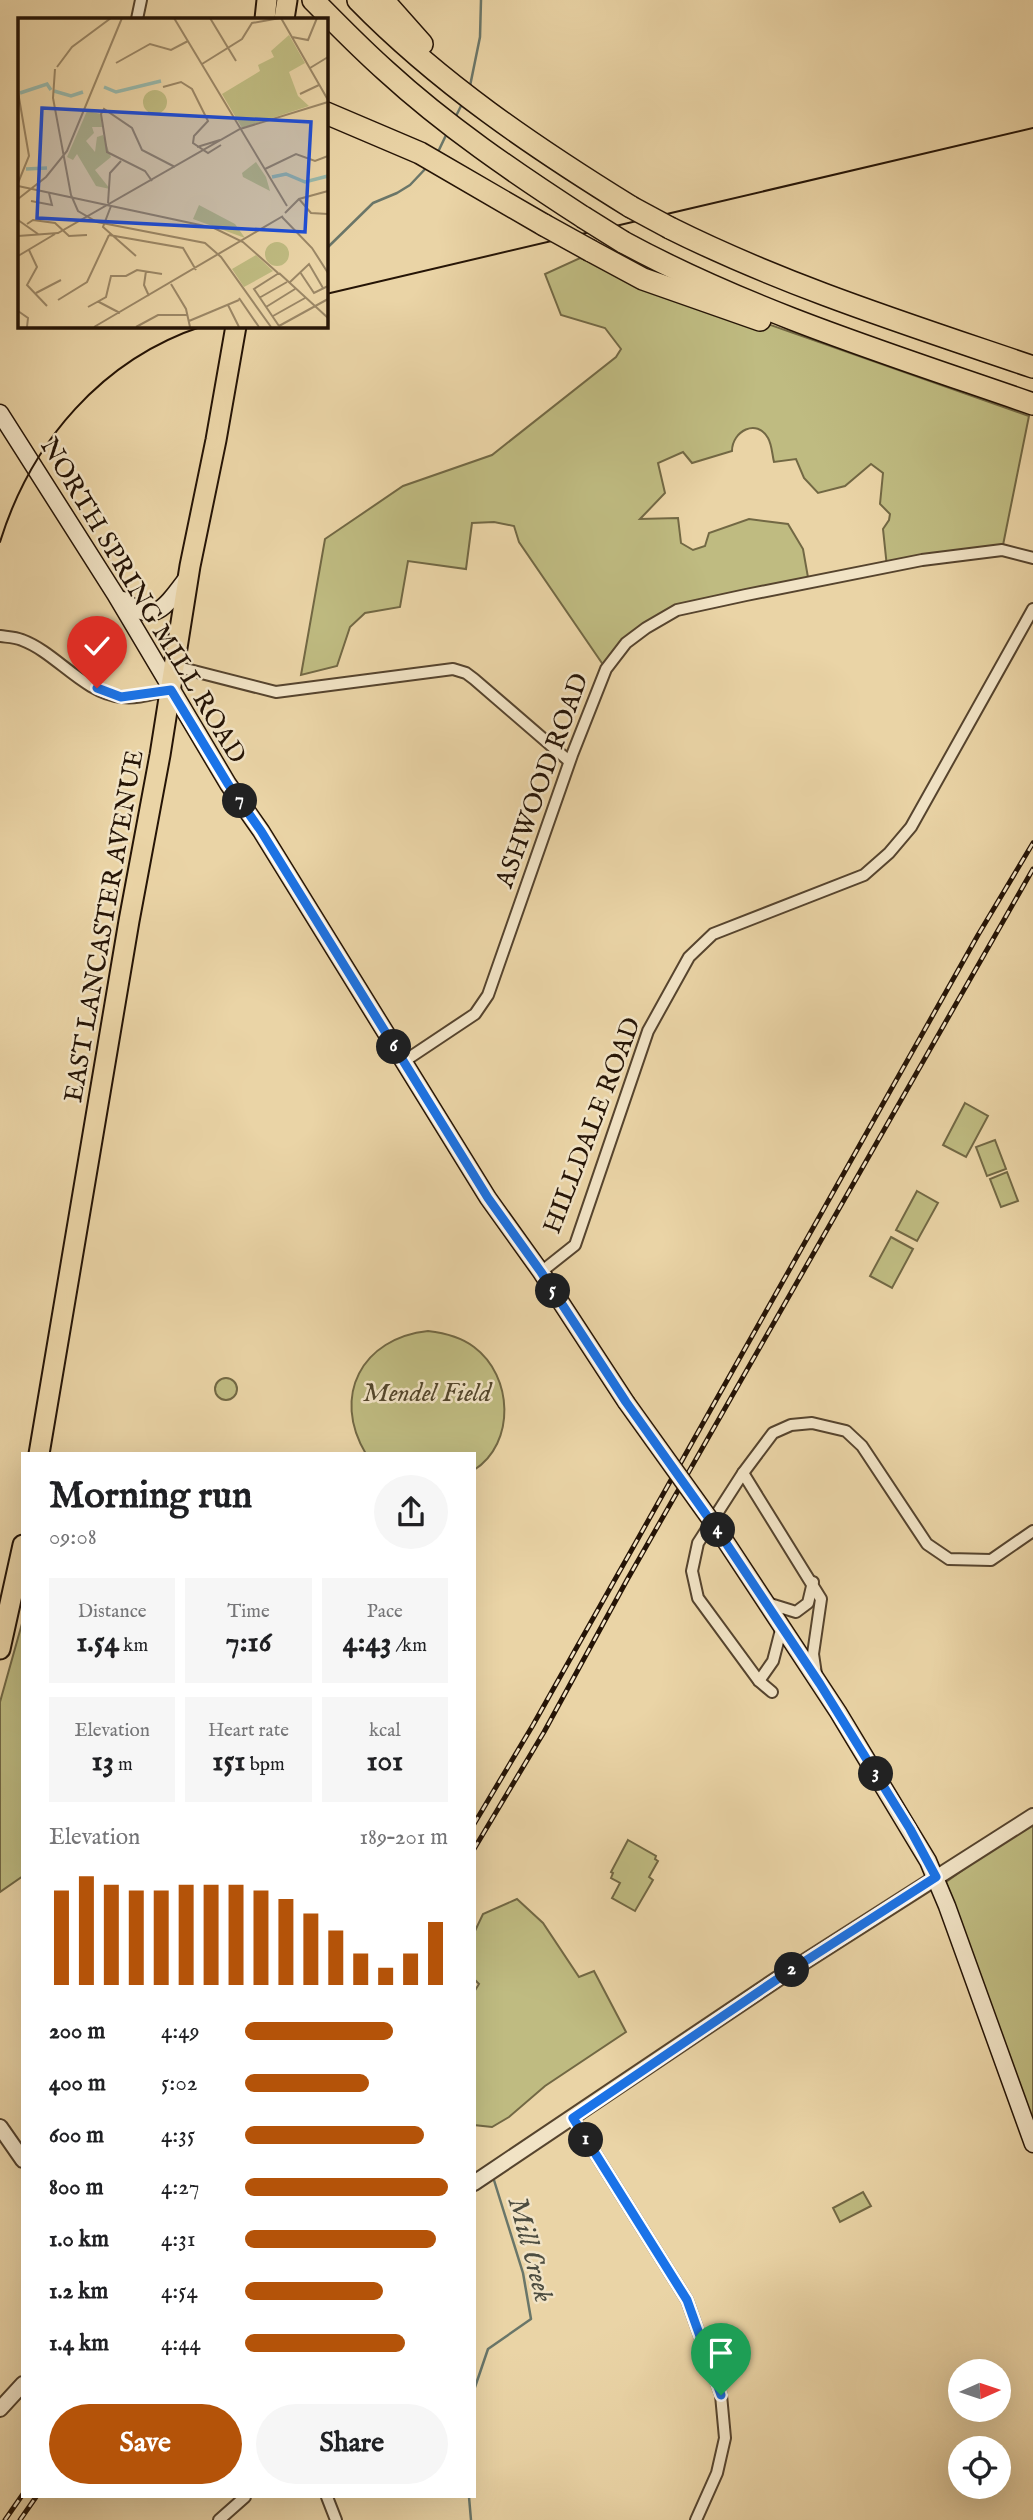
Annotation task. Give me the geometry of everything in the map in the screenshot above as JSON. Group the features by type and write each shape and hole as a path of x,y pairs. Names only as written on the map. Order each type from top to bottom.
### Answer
{"highway":[{"path":"265,18 267,0"},
{"path":"284,18 287,0"},
{"path":"313,0 386,71 438,114 474,142 623,242 732,295 1033,404"},
{"path":"358,0 496,118 631,207 718,252 835,299 1033,367"},
{"path":"383,0 458,88"},
{"path":"336,121 419,153 643,279 836,347 890,362 937,370"},
{"name":"EAST LANCASTER AVENUE","path":"39,1452 171,690 188,577 236,327"},
{"path":"0,1649 21,1554"}],"main road":[{"name":"NORTH SPRING MILL ROAD","path":"0,413 115,594 228,784 261,831 488,1198 782,1626 910,1829 936,1877 1033,2144"},
{"path":"115,594 136,611 150,613 162,608 188,577"}],"street":[{"path":"137,18 141,0"},
{"name":"ASHWOOD ROAD","path":"403,1062 475,1014 488,995 569,761 606,669 626,643 677,610 922,560 1002,550 1033,558"},
{"name":"HILLDALE ROAD","path":"541,1272 575,1245 648,1031 689,957 713,934 864,875 889,853 911,827 1033,609"},
{"path":"0,636 28,643 87,682 114,695 136,697 171,690"},
{"path":"174,666 276,692 453,669 474,679 569,761"},
{"path":"772,1692 759,1681 698,1598 692,1571 698,1542 773,1433 791,1425 812,1423 846,1431 862,1446 927,1544 949,1559 991,1560 1033,1531"},
{"path":"743,1473 813,1582 821,1599 813,1654 814,1670 820,1684"},
{"path":"765,1602 796,1612 808,1603 813,1582"},
{"path":"759,1681 773,1661 782,1626"},
{"path":"476,2182 779,1978 1033,1816"},
{"path":"573,2118 687,2300 721,2395 725,2438 717,2473 696,2520"},
{"path":"0,2127 21,2157"},
{"path":"0,2409 21,2386"},
{"path":"219,2520 244,2498"},
{"path":"327,2498 336,2520"}],"green space":[{"path":"580,258 1029,416 1002,550 887,567 883,529 890,514 880,504 883,473 871,464 845,486 818,493 804,478 796,459 774,462 768,438 763,432 752,428 740,433 732,451 692,463 683,452 658,463 665,493 640,519 678,518 681,543 693,550 705,546 709,533 749,519 788,524 803,549 809,583 677,610 646,628 606,669 519,542 514,526 494,522 472,523 466,569 408,561 400,607 365,613 350,627 337,666 301,675 325,539 403,486 492,455 616,357 621,349 605,328 561,315 545,274"},
{"path":"965,1103 988,1116 966,1157 943,1145"},
{"path":"995,1140 1006,1169 987,1176 976,1147"},
{"path":"1007,1172 1018,1201 1001,1207 990,1179"},
{"path":"917,1191 938,1203 917,1241 896,1230"},
{"path":"891,1237 913,1249 892,1288 870,1276"},
{"name":"Mendel Field","path":"428,1331 464,1341 487,1360 496,1375 502,1392 503,1427 488,1458 476,1468 476,1452 365,1452 356,1432 352,1411 353,1391 359,1373 370,1358 386,1345 405,1336"},
{"path":"226,1378 234,1381 237,1389 234,1397 226,1400 218,1397 215,1389 218,1381"},
{"path":"21,1627 21,1877 0,1892 0,1702"},
{"path":"1033,1820 1033,2122 946,1882"},
{"path":"628,1840 656,1856 658,1861 649,1877 653,1880 635,1911 612,1898 620,1883 611,1878 611,1872"},
{"path":"517,1899 543,1923 579,1977 594,1971 626,2032 545,2086 509,2117 492,2127 476,2125 476,1989 479,1984 476,1981 476,1929 483,1914"},
{"path":"863,2192 871,2206 840,2222 833,2208"}],"waterway":[{"path":"470,86 480,37 481,0"},
{"path":"455,118 463,102"},
{"path":"438,152 447,133"},
{"path":"327,248 373,203 410,185 428,166"},
{"name":"Mill Creek","path":"476,2384 488,2349 531,2319 523,2273 493,2177"},
{"name":"Mill Creek","path":"469,2498 471,2520"}],"tram line":[{"path":"327,294 1033,128"},
{"path":"0,542 13,505 31,471 51,438 75,409 103,382 133,360 167,341 201,327"}],"railway":[{"path":"476,1821 533,1725 978,935 1033,843"},
{"path":"476,1846 544,1732 627,1580 1033,869"},
{"path":"5,2520 21,2497"},
{"path":"20,2520 35,2498"}],"route":[{"path":"97,688 121,697 144,696 171,690 488,1198 820,1684 910,1829 936,1877 779,1978 573,2118 687,2300 721,2395"}]}
